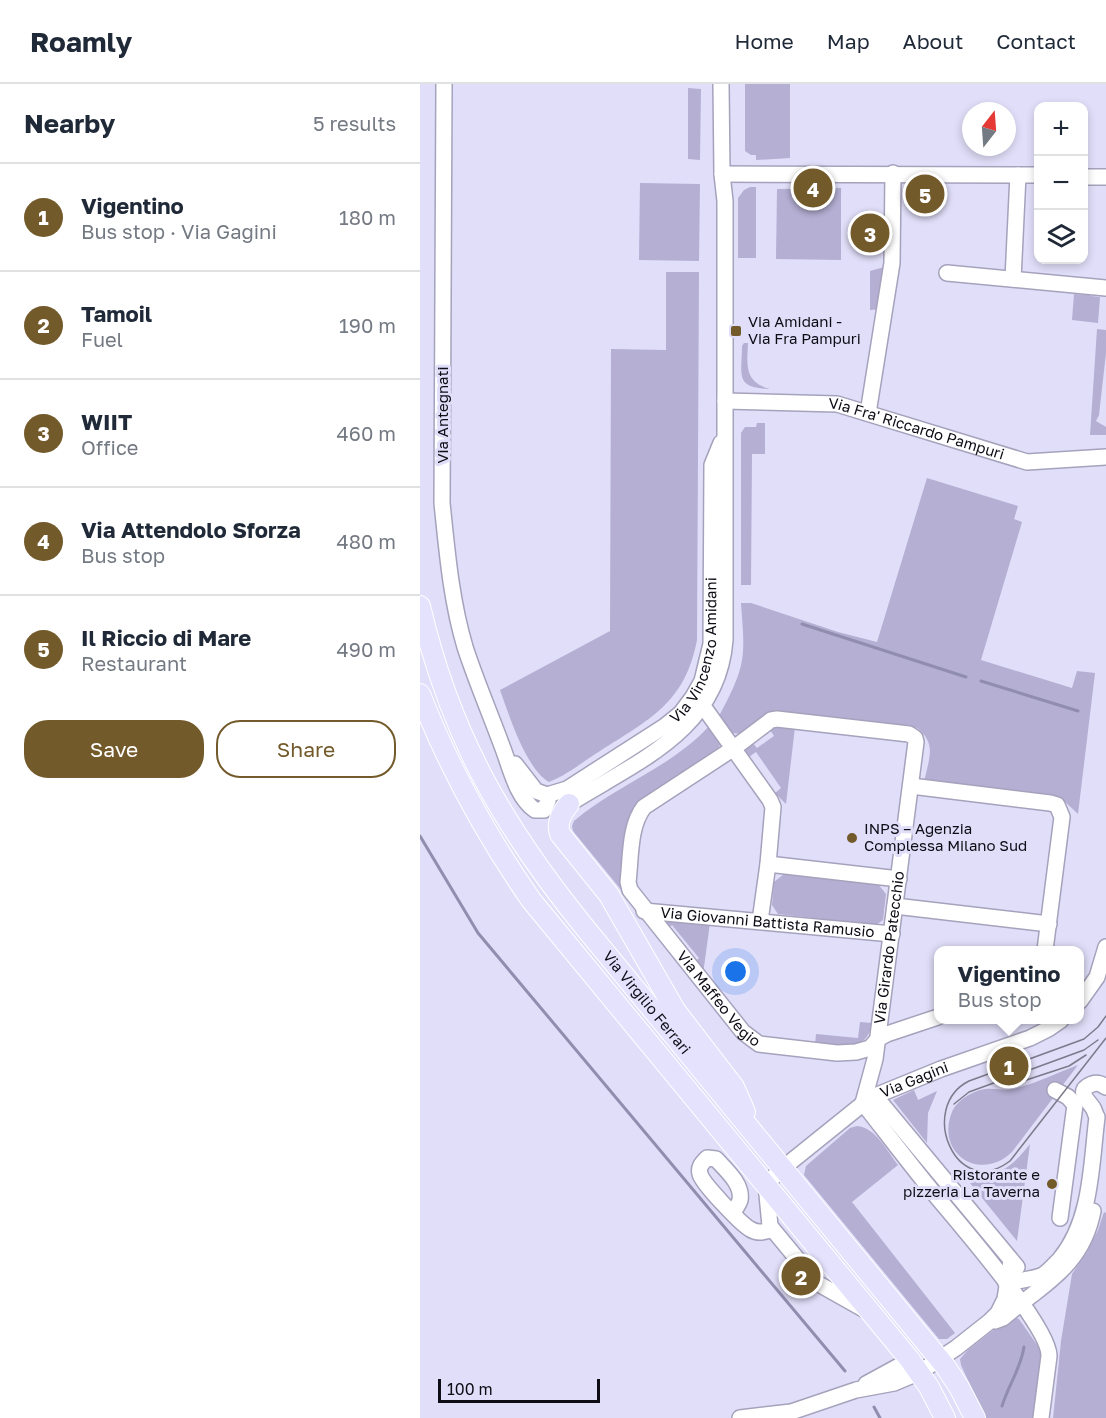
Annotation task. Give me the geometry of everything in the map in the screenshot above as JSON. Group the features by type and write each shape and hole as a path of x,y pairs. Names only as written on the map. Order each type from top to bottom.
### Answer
{"main road":[{"name":"Via Virgilio Ferrari","path":"420,606 435,666 448,701 482,778 512,830 557,894 939,1359 956,1381 975,1418"},
{"name":"Via Virgilio Ferrari","path":"420,694 461,787 503,859 531,900 915,1366 932,1391 945,1418"},
{"path":"569,804 559,822 560,834 609,895 675,1010 734,1087 753,1131"}],"street":[{"name":"Via Antegnati","path":"444,84 442,503 456,608 465,646 499,738 536,791 547,795"},
{"name":"Via Vincenzo Amidani","path":"569,804 670,740 690,723 703,706 717,678 724,650 725,201 722,174 721,84"},
{"path":"868,413 892,263 893,173"},
{"path":"722,174 1034,175"},
{"path":"1013,279 1018,175"},
{"path":"1088,177 1106,177"},
{"path":"947,273 1106,288"},
{"name":"Via Fra' Riccardo Pampuri","path":"725,401 828,402 1018,460 1035,462 1106,457"},
{"name":"Via Vincenzo Amidani","path":"547,795 567,789 665,726 681,713 693,698 702,681 711,644 711,465 724,434"},
{"path":"703,706 773,807 760,921"},
{"name":"Via Maffeo Vegio","path":"909,734 777,719 768,722 734,748 644,807 637,817 628,882 630,891 644,911 742,1032 756,1042 763,1045 848,1053 870,1048 878,1039 887,1034 934,1019"},
{"name":"Via Girardo Patecchio","path":"869,1100 878,1080 875,1059 916,742 915,738 909,734"},
{"path":"911,786 1050,802 1057,806 1062,817 1046,946"},
{"path":"768,864 899,879"},
{"path":"895,906 1049,924"},
{"name":"Via Giovanni Battista Ramusio","path":"644,911 892,934"},
{"path":"1084,995 1097,977 1105,953"},
{"name":"Via Gagini","path":"766,1184 869,1100 941,1069 1030,1038 1055,1024"},
{"path":"989,1322 1003,1318 1053,1279 1078,1252 1085,1240 1092,1219 1096,1117 1083,1095 1090,1084 1097,1083 1106,1087"},
{"path":"1056,1090 1072,1100 1075,1105 1060,1218"},
{"path":"869,1100 1011,1261 1023,1273 1034,1277"},
{"path":"869,1100 1021,1303 1044,1339 1049,1350 1041,1418"},
{"path":"1006,1283 1043,1275 1056,1264 1072,1241 1086,1205 1106,1113"},
{"path":"1069,1163 1095,1168"},
{"path":"766,1184 772,1229 817,1282 874,1316"},
{"path":"734,1213 751,1230 762,1233 772,1229"},
{"path":"740,1418 791,1412 939,1359 989,1322 1002,1305 1011,1261"}],"shaded area":[{"path":"745,84 790,84 790,158 756,160 756,155 745,151"},
{"path":"688,88 701,89 700,160 688,159"},
{"path":"640,183 700,184 699,261 639,260"},
{"path":"756,187 756,258 738,258 738,198 744,190"},
{"path":"841,188 841,260 776,259 777,189"},
{"path":"884,267 882,309 870,310 870,271"},
{"path":"666,272 699,272 697,640 684,679 663,707 635,729 569,772 549,782 533,766 526,754 513,727 500,690 610,631 611,349 666,350"},
{"path":"1088,293 1091,296 1100,297 1098,323 1072,320 1074,294"},
{"path":"1097,329 1106,330 1106,353 1099,415 1096,421 1106,427 1106,435 1090,435"},
{"path":"744,343 748,343 748,365 751,377 755,382 770,389 758,388 745,383 741,372"},
{"path":"757,423 765,423 765,454 752,454 751,585 741,585 741,433 745,427 756,427"},
{"path":"927,478 1018,506 1014,519 1022,522 981,660 1072,688 1077,671 1095,673 1078,814 1062,799 924,783 930,753 928,740 917,728 777,714 743,734 732,733 719,716 741,667 743,639 741,603 751,603 838,632 877,642"},
{"path":"775,723 795,727 786,804 775,793 781,788 756,752 749,757 745,750 751,741 757,748 774,736 769,728"},
{"path":"711,724 721,741 718,751 643,803 627,897 573,831 574,821 590,808 679,752"},
{"path":"784,874 878,884 886,894 883,920 876,925 778,914 772,905 774,882"},
{"path":"660,918 710,923 703,974 693,964 699,958 672,925 666,930"},
{"path":"860,1022 872,1023 869,1033 858,1044 842,1047 815,1045 816,1034 858,1038"},
{"path":"1078,1065 1012,1152 1000,1161 987,1165 974,1164 955,1151 948,1127 954,1108 966,1097 985,1089 1010,1090 1021,1087"},
{"path":"914,1090 918,1100 937,1091 928,1113 927,1143 893,1100"},
{"path":"864,1127 875,1135 898,1165 852,1202 955,1333 947,1339 939,1339 804,1175 806,1166 850,1128"},
{"path":"1030,1144 1017,1241 957,1167 980,1174 998,1172 1014,1162"},
{"path":"1104,1212 1106,1213 1106,1418 1053,1418 1061,1341 1072,1274 1087,1252"},
{"path":"1009,1318 1019,1319 1042,1352 1034,1418 985,1418 960,1359"}],"waterway":[{"path":"802,624 966,677"},
{"path":"981,681 1078,711"},
{"path":"420,836 478,933 845,1371"},
{"path":"1002,1406 1024,1347"},
{"path":"874,1407 880,1418"}],"tram line":[{"path":"1106,1016 1098,1027 1084,1039 969,1081 954,1094 946,1110 945,1129 950,1146 960,1161 974,1169 991,1170 1010,1161 1106,1038"},
{"path":"954,1104 969,1092 1084,1050 1098,1040"},
{"path":"1011,1085 1069,1066 1086,1055"}],"place":[{"name":"Via Attendolo Sforza","path":"813,188"},
{"name":"Il Riccio di Mare","path":"925,194"},
{"name":"WIIT","path":"870,233"},
{"name":"Via Amidani - Via Fra Pampuri","path":"736,331"},
{"name":"INPS – Agenzia Complessa Milano Sud","path":"852,838"},
{"name":"Vigentino","path":"1009,1066"},
{"name":"Ristorante e pizzeria La Taverna","path":"1052,1184"},
{"name":"Tamoil","path":"801,1276"}]}
